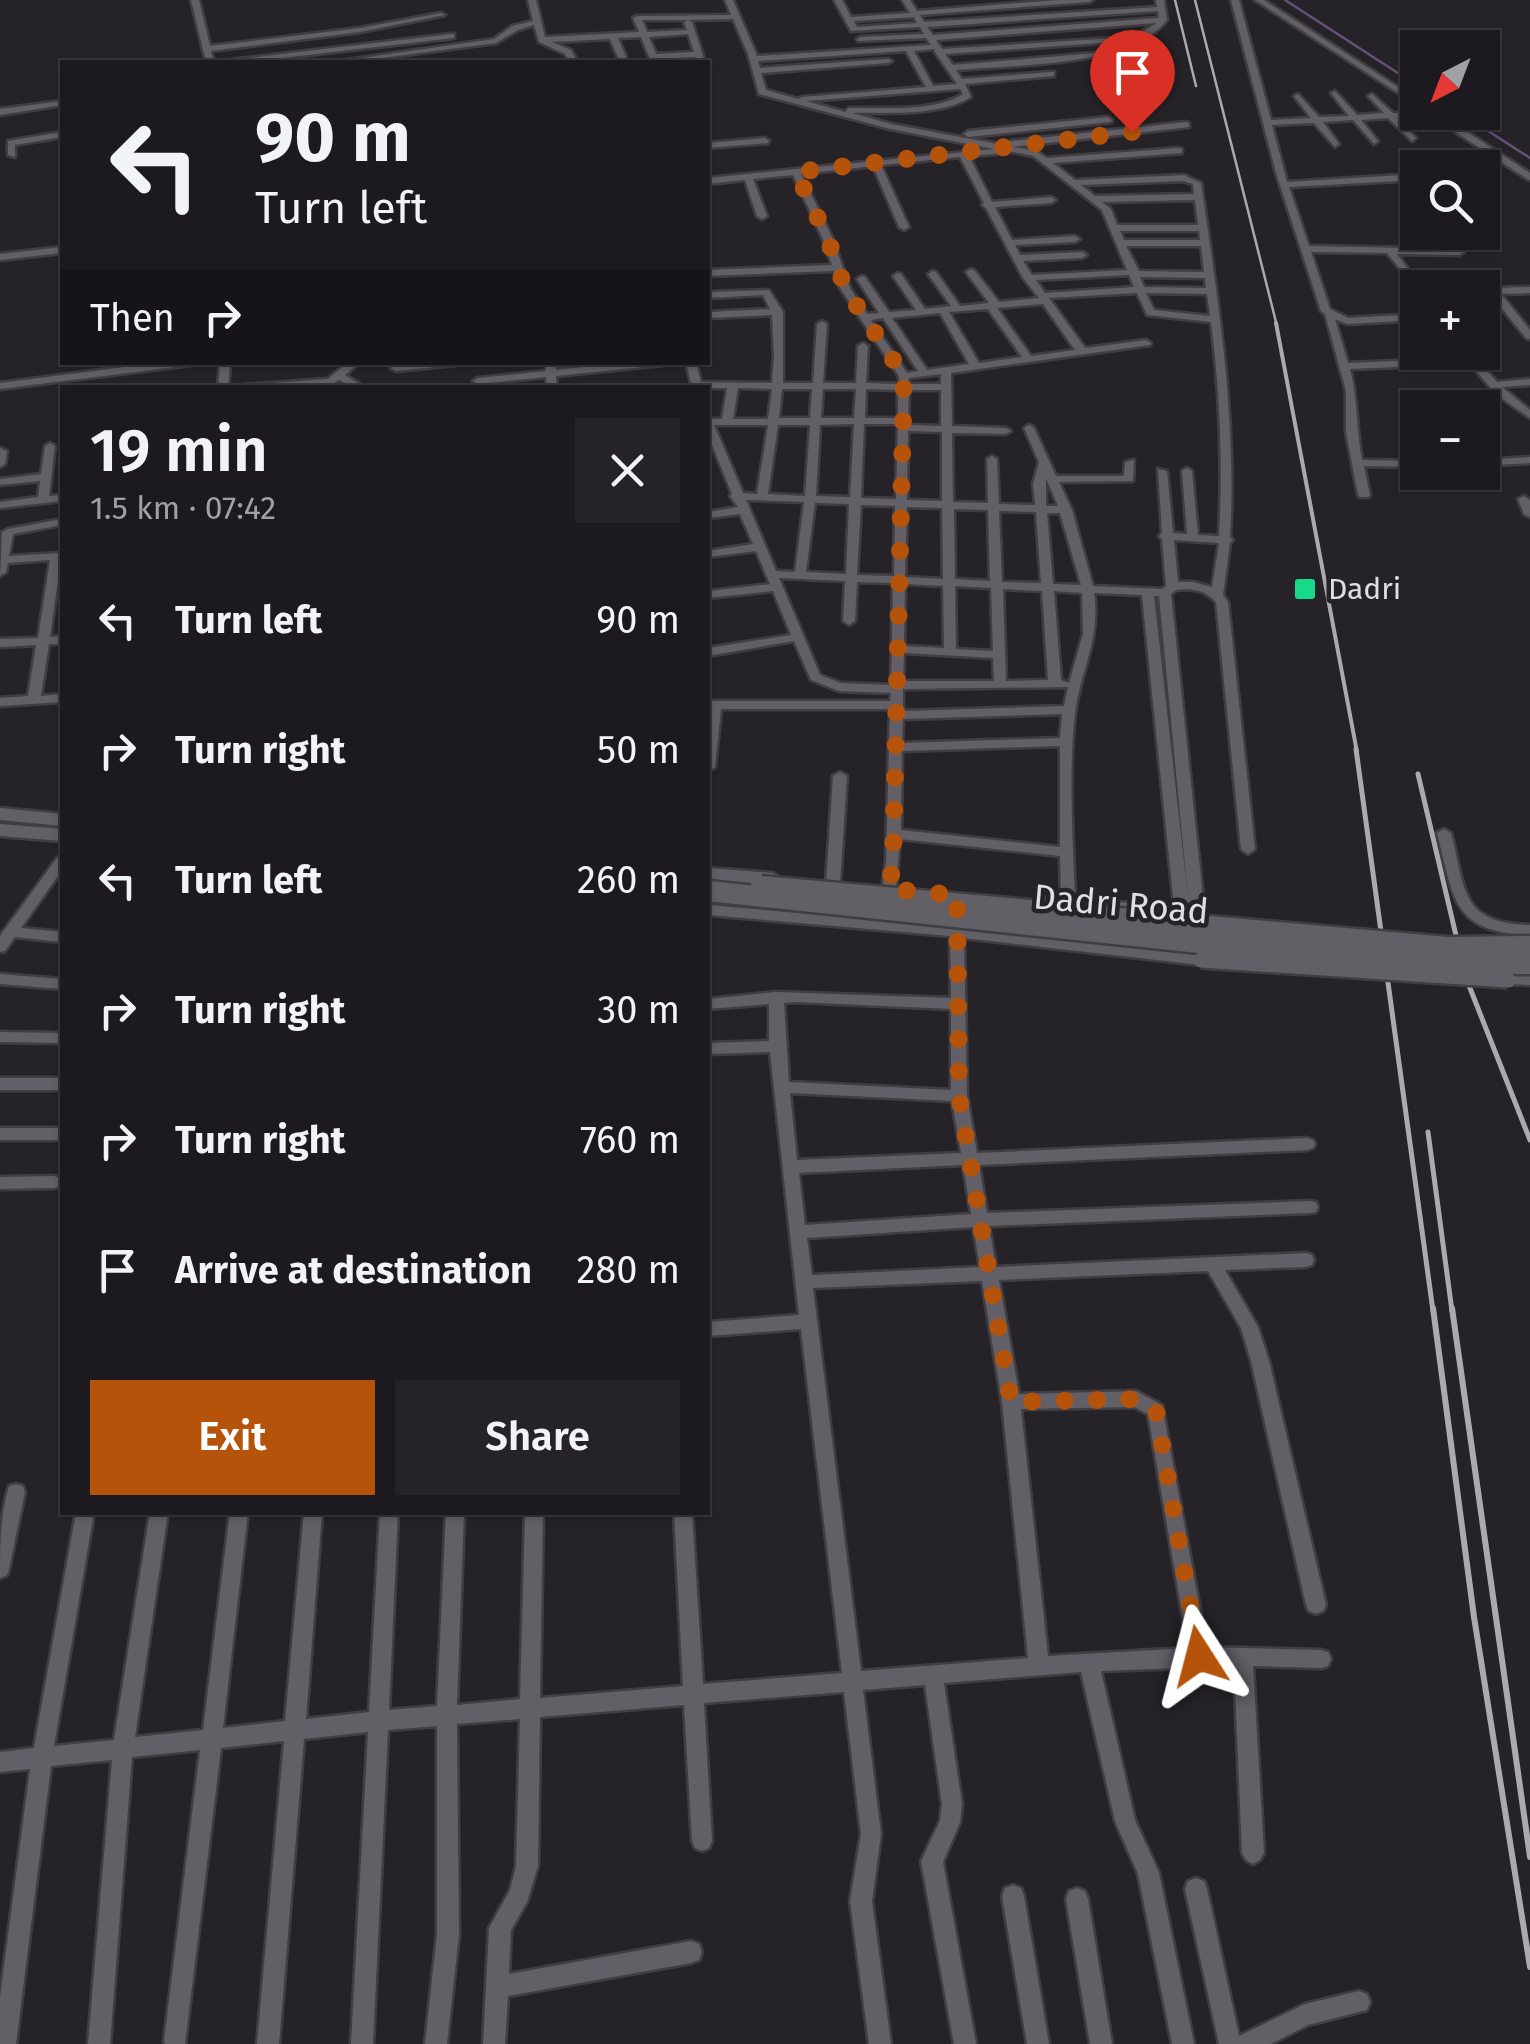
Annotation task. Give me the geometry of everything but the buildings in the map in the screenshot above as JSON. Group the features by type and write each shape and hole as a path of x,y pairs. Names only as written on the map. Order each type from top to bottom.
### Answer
{"street":[{"path":"196,0 210,60"},
{"path":"532,0 542,40 568,52 573,60"},
{"path":"729,0 754,60 762,92 833,112 1036,154 1102,206 1154,316 1214,319"},
{"path":"869,51 840,4 911,6 1090,0"},
{"path":"1235,0 1285,186 1343,366 1354,410 1351,432 1364,494"},
{"path":"1259,0 1400,92"},
{"path":"1052,2 1085,41"},
{"path":"446,3 441,15 456,47"},
{"path":"854,29 1063,15 1161,4 1163,20"},
{"path":"848,19 911,6"},
{"path":"833,112 958,102 968,95 911,6"},
{"path":"207,49 360,30 441,15"},
{"path":"687,18 700,58 654,60 637,18 734,17"},
{"path":"754,60 908,48 1163,20"},
{"path":"950,68 1098,55 1139,37 1163,20"},
{"path":"353,60 500,40 514,28 537,22"},
{"path":"542,40 690,32"},
{"path":"248,60 450,36"},
{"path":"613,36 623,60"},
{"path":"861,40 933,43 1139,37"},
{"path":"908,48 931,89"},
{"path":"882,50 906,90"},
{"path":"757,71 888,61"},
{"path":"793,102 1051,74"},
{"path":"1334,92 1374,141"},
{"path":"1298,96 1334,144"},
{"path":"1372,96 1412,138"},
{"path":"0,112 60,104"},
{"path":"1270,123 1400,115"},
{"path":"946,137 1108,120"},
{"path":"998,146 1186,125"},
{"path":"1457,130 1530,177"},
{"path":"12,155 11,143 60,135"},
{"path":"710,146 765,140"},
{"path":"710,181 1014,149"},
{"path":"1044,160 1179,151"},
{"path":"963,154 1028,278 1082,352"},
{"path":"876,163 904,227"},
{"path":"796,172 845,288 904,381 889,889"},
{"path":"748,176 762,216"},
{"path":"1070,183 1184,178 1196,183 1224,427 1227,540 1217,595"},
{"path":"1285,186 1400,178"},
{"path":"1091,198 1198,197"},
{"path":"987,205 1050,200"},
{"path":"1115,228 1202,228"},
{"path":"1008,243 1074,239"},
{"path":"1122,243 1204,243"},
{"path":"1306,249 1459,252"},
{"path":"0,257 60,250"},
{"path":"1390,251 1404,270"},
{"path":"1017,258 1082,255"},
{"path":"710,273 837,268"},
{"path":"972,272 1029,360"},
{"path":"1028,278 1135,273 1208,275"},
{"path":"933,274 958,309"},
{"path":"898,276 922,312"},
{"path":"862,280 924,373"},
{"path":"866,318 1142,290 1210,291"},
{"path":"1500,291 1530,290"},
{"path":"710,294 766,292 772,296 778,312 772,422 762,497"},
{"path":"1500,305 1530,336"},
{"path":"943,310 976,366"},
{"path":"710,316 778,312"},
{"path":"1329,315 1353,322 1400,319"},
{"path":"800,575 810,499 822,324"},
{"path":"904,381 924,373 1146,343"},
{"path":"849,622 863,346"},
{"path":"1343,366 1400,362"},
{"path":"0,386 168,365"},
{"path":"309,385 341,377 352,365"},
{"path":"396,368 427,365"},
{"path":"478,381 550,368 606,365"},
{"path":"946,370 950,652"},
{"path":"1481,370 1530,415"},
{"path":"341,377 356,385"},
{"path":"710,386 861,386 904,381 946,387"},
{"path":"1494,385 1530,382"},
{"path":"727,422 734,385"},
{"path":"710,424 859,421 1006,431"},
{"path":"1029,428 1066,510 1091,625 1069,710 1068,903"},
{"path":"710,429 812,671 825,684 1073,684"},
{"path":"42,500 50,446"},
{"path":"992,459 1000,682"},
{"path":"1500,462 1530,460"},
{"path":"1044,461 1039,472 1055,684"},
{"path":"1053,479 1125,480 1131,478 1130,462"},
{"path":"1358,463 1400,464"},
{"path":"710,872 1068,903 1182,910 1192,904 1196,888 1168,590 1162,471"},
{"path":"1187,471 1193,538"},
{"path":"710,473 726,473"},
{"path":"0,482 46,477"},
{"path":"736,496 1066,510"},
{"path":"0,505 60,498"},
{"path":"1524,500 1530,514"},
{"path":"710,516 743,510"},
{"path":"34,700 60,556 1,564 8,532 60,522"},
{"path":"1166,536 1227,540"},
{"path":"710,554 760,548"},
{"path":"710,594 800,575 1148,592 1199,586 1222,602 1248,849"},
{"path":"1148,592 1182,910"},
{"path":"710,652 798,637"},
{"path":"0,644 60,640"},
{"path":"898,649 999,655"},
{"path":"0,702 60,698"},
{"path":"711,705 1069,710"},
{"path":"896,747 1068,742"},
{"path":"833,884 840,776"},
{"path":"0,814 60,820"},
{"path":"0,830 60,835"},
{"path":"1444,833 1469,913 1490,928 1530,930"},
{"path":"893,834 1068,852"},
{"path":"0,947 60,864"},
{"name":"Dadri Road","path":"710,882 1243,932 1447,947 1530,946"},
{"name":"Dadri Road","path":"710,891 880,915 1244,948 1451,964 1530,964"},
{"path":"957,895 959,1096 986,1274 1011,1402 1039,1666"},
{"path":"710,910 957,932 1201,960 1530,980"},
{"path":"11,932 60,937"},
{"path":"0,979 60,984"},
{"path":"710,1004 776,997 958,1004"},
{"path":"776,997 777,1046 790,1167 871,1834 872,1851 860,1882 880,2044"},
{"path":"0,1037 60,1038"},
{"path":"710,1049 777,1046"},
{"path":"0,1084 60,1084"},
{"path":"782,1088 959,1096"},
{"path":"0,1134 60,1134"},
{"path":"790,1167 1307,1144"},
{"path":"0,1183 54,1182"},
{"path":"798,1232 980,1220 1310,1207"},
{"path":"804,1282 1306,1260"},
{"path":"1213,1264 1249,1327 1260,1361 1316,1606"},
{"path":"710,1329 808,1322"},
{"path":"1011,1402 1136,1399 1156,1410 1199,1656"},
{"path":"0,1569 16,1492"},
{"path":"5,2044 42,1758 83,1515"},
{"path":"98,2044 123,1747 159,1515"},
{"path":"176,2041 238,1515"},
{"path":"268,2044 313,1515"},
{"path":"362,2044 390,1515"},
{"path":"436,2044 448,1934 447,1717 455,1515"},
{"path":"494,2044 500,1928 527,1866 534,1515"},
{"path":"683,1515 702,1841"},
{"path":"0,1762 376,1721 934,1674 1199,1656 1321,1659"},
{"path":"1243,1656 1253,1852"},
{"path":"1089,1662 1125,1822 1148,1873 1183,2044"},
{"path":"934,1674 952,1804 950,1822 932,1862 965,2044"},
{"path":"1196,1890 1230,2044"},
{"path":"1013,1896 1038,2044"},
{"path":"1077,1899 1101,2044"},
{"path":"496,1987 691,1952"},
{"path":"1247,2044 1305,2015 1359,2002"}],"waterway":[{"path":"1285,0 1400,74"},
{"path":"1487,130 1530,158"}],"railway":[{"path":"1175,0 1196,86"},
{"path":"1195,0 1277,326"},
{"path":"1276,323 1357,752"},
{"path":"1356,749 1433,1311"},
{"path":"1418,774 1466,978 1530,1140"},
{"path":"1428,1132 1452,1311"},
{"path":"1433,1308 1474,1617 1530,1967"},
{"path":"1452,1308 1530,1857"}],"place":[{"name":"Dadri","path":"1305,589"}],"route":[{"path":"1132,132 796,172 827,237 845,288 904,376 897,731 889,889 957,895 959,1096 986,1274 1011,1402 1136,1399 1148,1402 1156,1410 1199,1656"}]}
